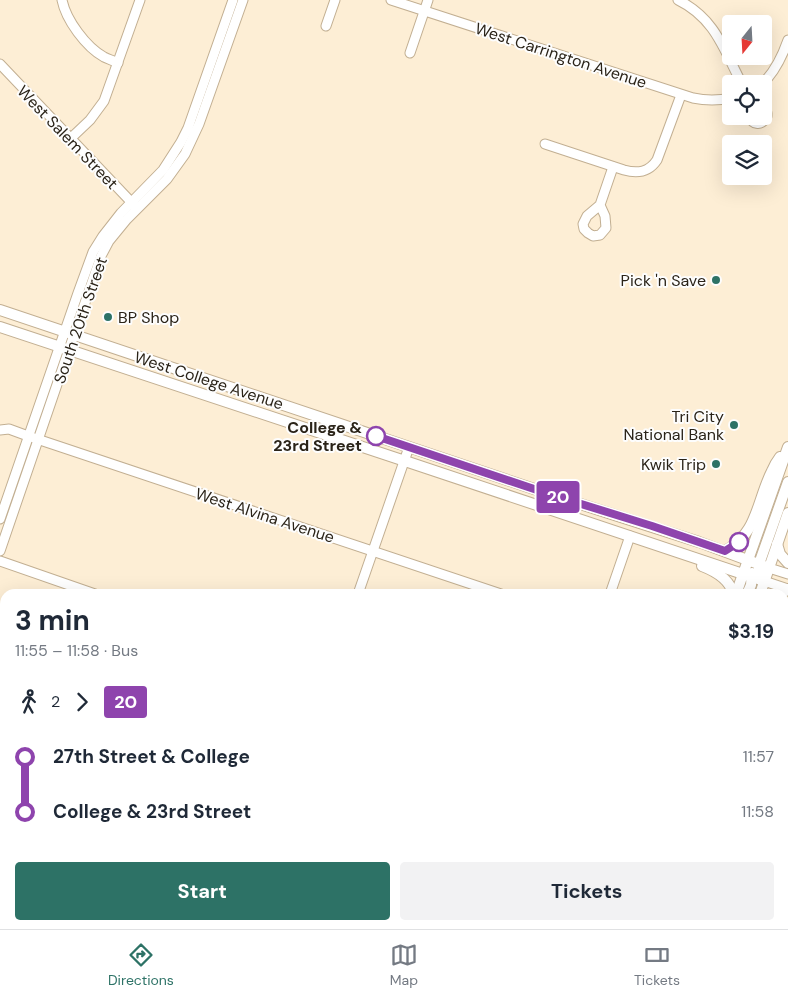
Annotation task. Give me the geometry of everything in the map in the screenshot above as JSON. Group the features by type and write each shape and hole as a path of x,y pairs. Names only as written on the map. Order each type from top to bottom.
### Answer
{"main road":[{"name":"West College Avenue","path":"0,310 725,551 764,566"},
{"name":"West College Avenue","path":"0,327 405,460 764,581"},
{"path":"725,551 740,542 748,530 754,519 771,471 788,443"},
{"path":"748,589 748,560 788,448"},
{"path":"762,589 764,581 764,566 788,482"},
{"path":"764,566 777,544 788,513"},
{"path":"634,537 665,554 707,568 721,576 732,589"},
{"path":"777,544 780,554 788,563"},
{"path":"738,589 747,576"}],"street":[{"path":"62,0 67,16 84,39 96,52 118,63"},
{"path":"70,139 90,120 108,94 140,0"},
{"name":"South 20th Street","path":"0,519 28,436 101,256 134,205 163,170 181,142 188,128 233,0"},
{"name":"South 20th Street","path":"134,205 160,186 185,154 193,139 243,0"},
{"path":"326,26 335,0"},
{"name":"West Carrington Avenue","path":"391,0 681,95 705,101 722,100"},
{"path":"410,53 428,0"},
{"path":"678,0 694,9 713,28 737,75"},
{"path":"770,75 781,58 788,40"},
{"name":"West Salem Street","path":"0,64 134,205"},
{"path":"546,144 631,172 648,169 653,165 660,153 681,95"},
{"path":"600,206 614,167"},
{"name":"South 20th Street","path":"0,551 38,439 64,347"},
{"name":"West Alvina Avenue","path":"0,430 9,430 38,439 486,589"},
{"path":"360,589 409,447"},
{"path":"612,589 634,537"},
{"path":"0,562 80,589"},
{"name":"West College Avenue","path":"764,566 788,574"},
{"name":"West College Avenue","path":"764,581 788,589"}],"bus line":[{"name":"20","path":"376,436 725,551 739,542"}],"place":[{"name":"Pick 'n Save","path":"716,280"},
{"name":"BP Shop","path":"108,317"},
{"name":"Tri City National Bank","path":"734,425"},
{"name":"College & 23rd Street","path":"376,436"},
{"name":"Kwik Trip","path":"716,464"}]}
